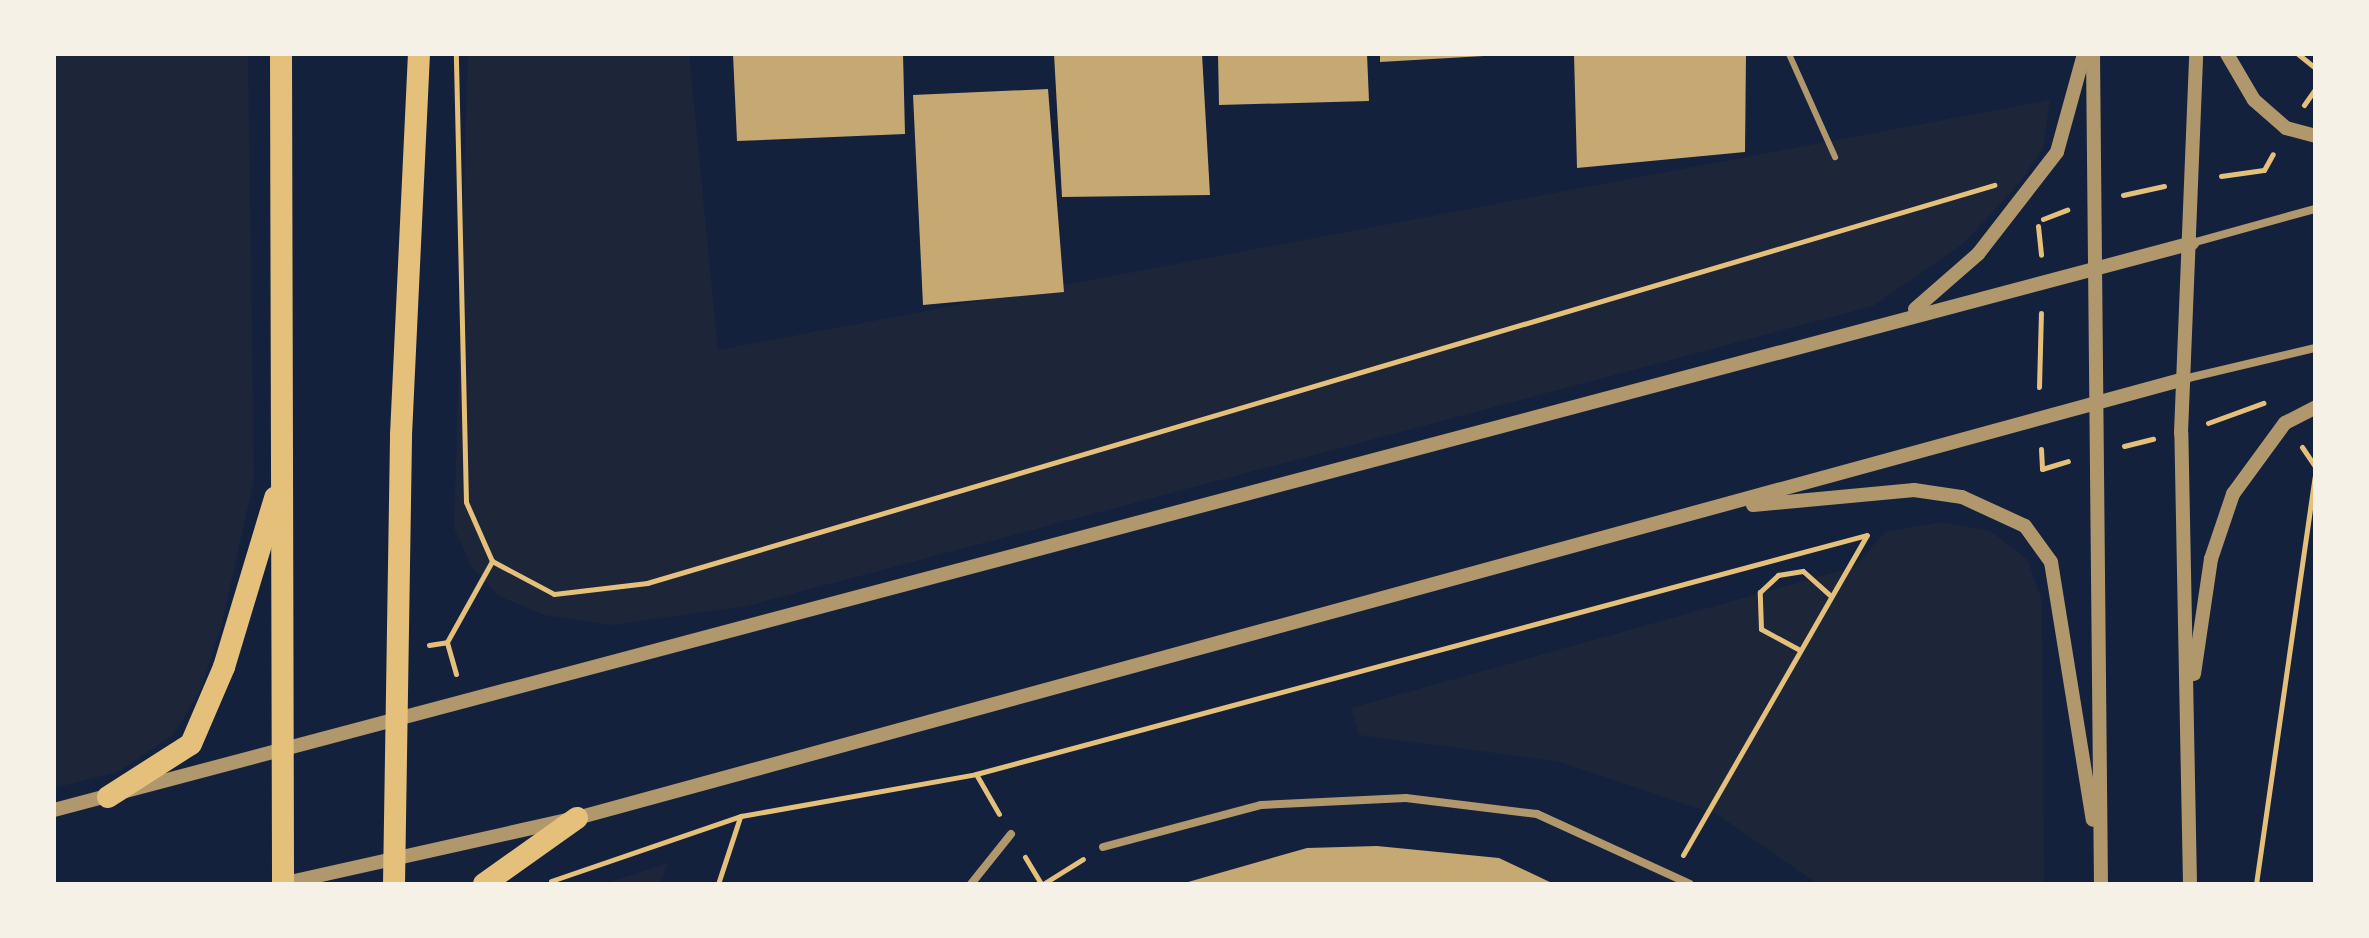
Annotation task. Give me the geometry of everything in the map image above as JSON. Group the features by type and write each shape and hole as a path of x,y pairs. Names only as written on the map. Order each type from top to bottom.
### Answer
{"highway":[{"path":"281,54 279,753 283,884"},
{"path":"394,874 395,723 419,54"},
{"path":"108,797 166,766 191,744 224,667 282,474"},
{"path":"484,884 577,818"}],"street":[{"path":"1896,319 1952,281 2016,208 2067,132 2084,54"},
{"path":"2093,54 2090,201 2101,877"},
{"path":"2190,884 2184,379 2192,243 2196,54"},
{"path":"2227,54 2254,100 2286,128 2315,136"},
{"path":"54,810 465,706 2042,277 2192,243 2315,209"},
{"path":"283,884 394,874 577,818 1708,510 2039,415 2315,348"},
{"path":"2188,718 2211,559 2233,494 2285,423 2315,408"},
{"path":"1708,510 1914,490 1962,497 2025,526 2051,562 2101,877"},
{"path":"1103,847 1261,805 1406,798 1537,814 1673,872 1690,884"},
{"path":"971,884 1011,834"}],"lane":[{"path":"1789,54 1835,157"}],"path":[{"path":"456,54 466,502 492,561 554,594 647,583 1990,180 2016,208 2038,221"},
{"path":"2298,54 2315,68"},
{"path":"2038,221 2090,201 2194,180 2264,170"},
{"path":"2038,221 2042,277 2039,415 2042,469"},
{"path":"2256,884 2315,477"},
{"path":"543,884 741,816 976,774 1867,535 1798,649 1673,872"},
{"path":"465,706 447,642 467,598 492,561"},
{"path":"1798,649 1761,629 1760,592 1778,575 1803,571 1831,596"},
{"path":"718,884 741,816"},
{"path":"1043,884 1103,847"}],"shaded area":[{"path":"54,54 248,54 254,479 222,623 201,689 174,734 118,772 54,788"},
{"path":"468,54 689,54 718,350 2050,100 2043,148 2022,180 1964,243 1873,306 747,606 612,625 544,615 499,596 472,567 454,528"},
{"path":"1941,522 1990,531 2027,559 2042,601 2044,884 1818,884 1718,815 1557,761 1359,735 1351,708 1854,567 1885,532"},
{"path":"668,863 660,884 604,884"}],"building":[{"path":"733,54 903,54 905,134 737,141"},
{"path":"1054,54 1202,54 1210,195 1062,197"},
{"path":"1218,54 1367,54 1369,101 1219,105"},
{"path":"1380,54 1484,54 1484,56 1380,62"},
{"path":"1574,54 1746,54 1745,152 1577,168"},
{"path":"1048,89 1064,292 923,305 913,95"},
{"path":"1377,846 1499,858 1554,884 1181,884 1307,848"}]}
